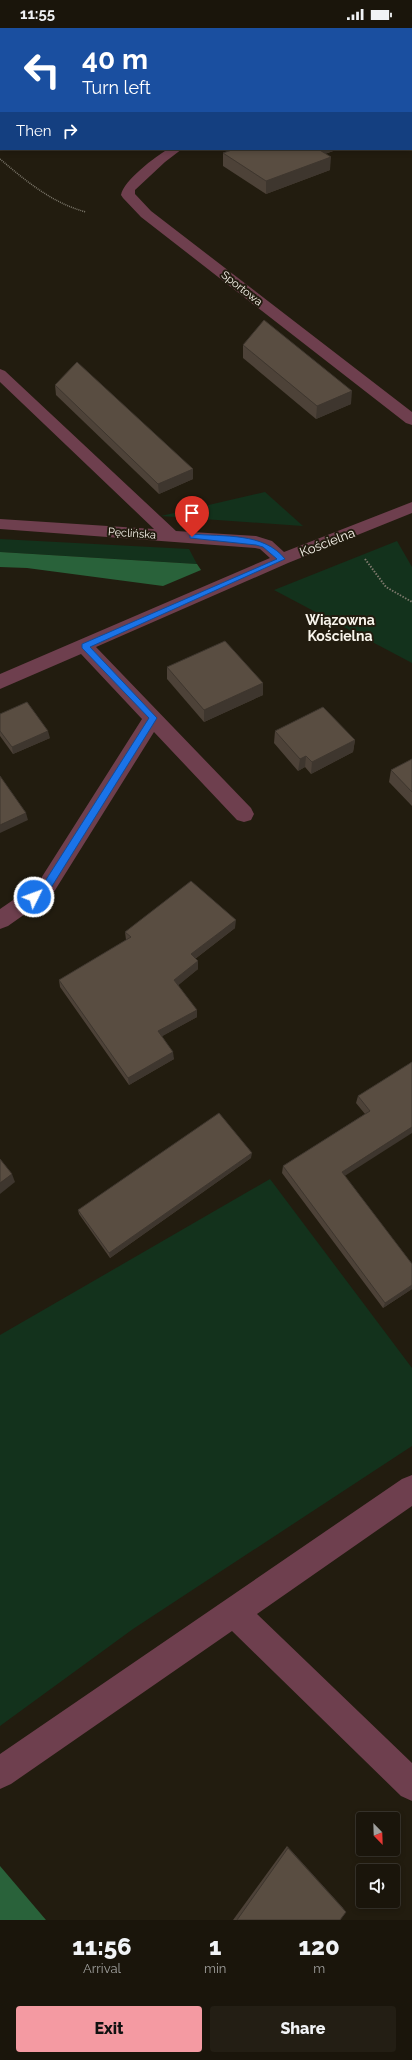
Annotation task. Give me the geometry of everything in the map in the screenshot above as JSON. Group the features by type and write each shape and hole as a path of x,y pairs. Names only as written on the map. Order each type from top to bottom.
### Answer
{"street":[{"name":"Sportowa","path":"174,150 161,159 129,189 128,195 134,203 146,214 412,420"},
{"path":"0,374 170,535"},
{"name":"Kościelna","path":"0,682 282,559 412,507"},
{"name":"Pęclińska","path":"0,524 256,542 266,545 282,559"},
{"path":"84,646 244,814"},
{"path":"0,920 46,889 153,718"},
{"path":"0,1773 412,1489"},
{"path":"234,1612 412,1785"}],"path":[{"path":"0,159 59,203 72,210 86,212"},
{"path":"363,556 386,587 412,602"}],"green space":[{"path":"265,492 303,526 161,516"},
{"path":"0,539 189,549 197,564 0,552"},
{"path":"397,541 412,567 412,663 274,590"},
{"path":"0,552 197,564 201,570 163,586 27,568 0,567"},
{"path":"270,1179 412,1368 412,1446 133,1629 0,1726 0,1335"},
{"path":"0,1866 46,1920 0,1920"}],"building":[{"path":"232,150 320,150 331,157 266,181 223,153"},
{"path":"264,320 352,391 317,406 243,345"},
{"path":"77,362 193,469 158,484 55,385"},
{"path":"225,641 263,683 204,710 167,667"},
{"path":"27,702 48,731 12,747 0,731 0,714"},
{"path":"323,707 355,740 312,762 306,756 300,759 275,731"},
{"path":"412,759 412,792 391,770"},
{"path":"0,776 26,813 0,825"},
{"path":"191,881 236,920 191,954 198,961 174,980 197,1010 158,1031 173,1052 128,1078 59,980 131,937 125,932"},
{"path":"412,1062 412,1127 342,1172 412,1264 412,1285 385,1303 283,1166 370,1111 358,1096"},
{"path":"219,1113 252,1153 109,1253 78,1210"},
{"path":"0,1159 12,1174 0,1183"},
{"path":"288,1848 346,1912 340,1920 237,1920"}],"district":[{"name":"Wiązowna Kościelna","path":"340,628"}],"route":[{"path":"34,897 46,889 153,718 84,646 282,559 266,545 256,542 192,537"}]}
